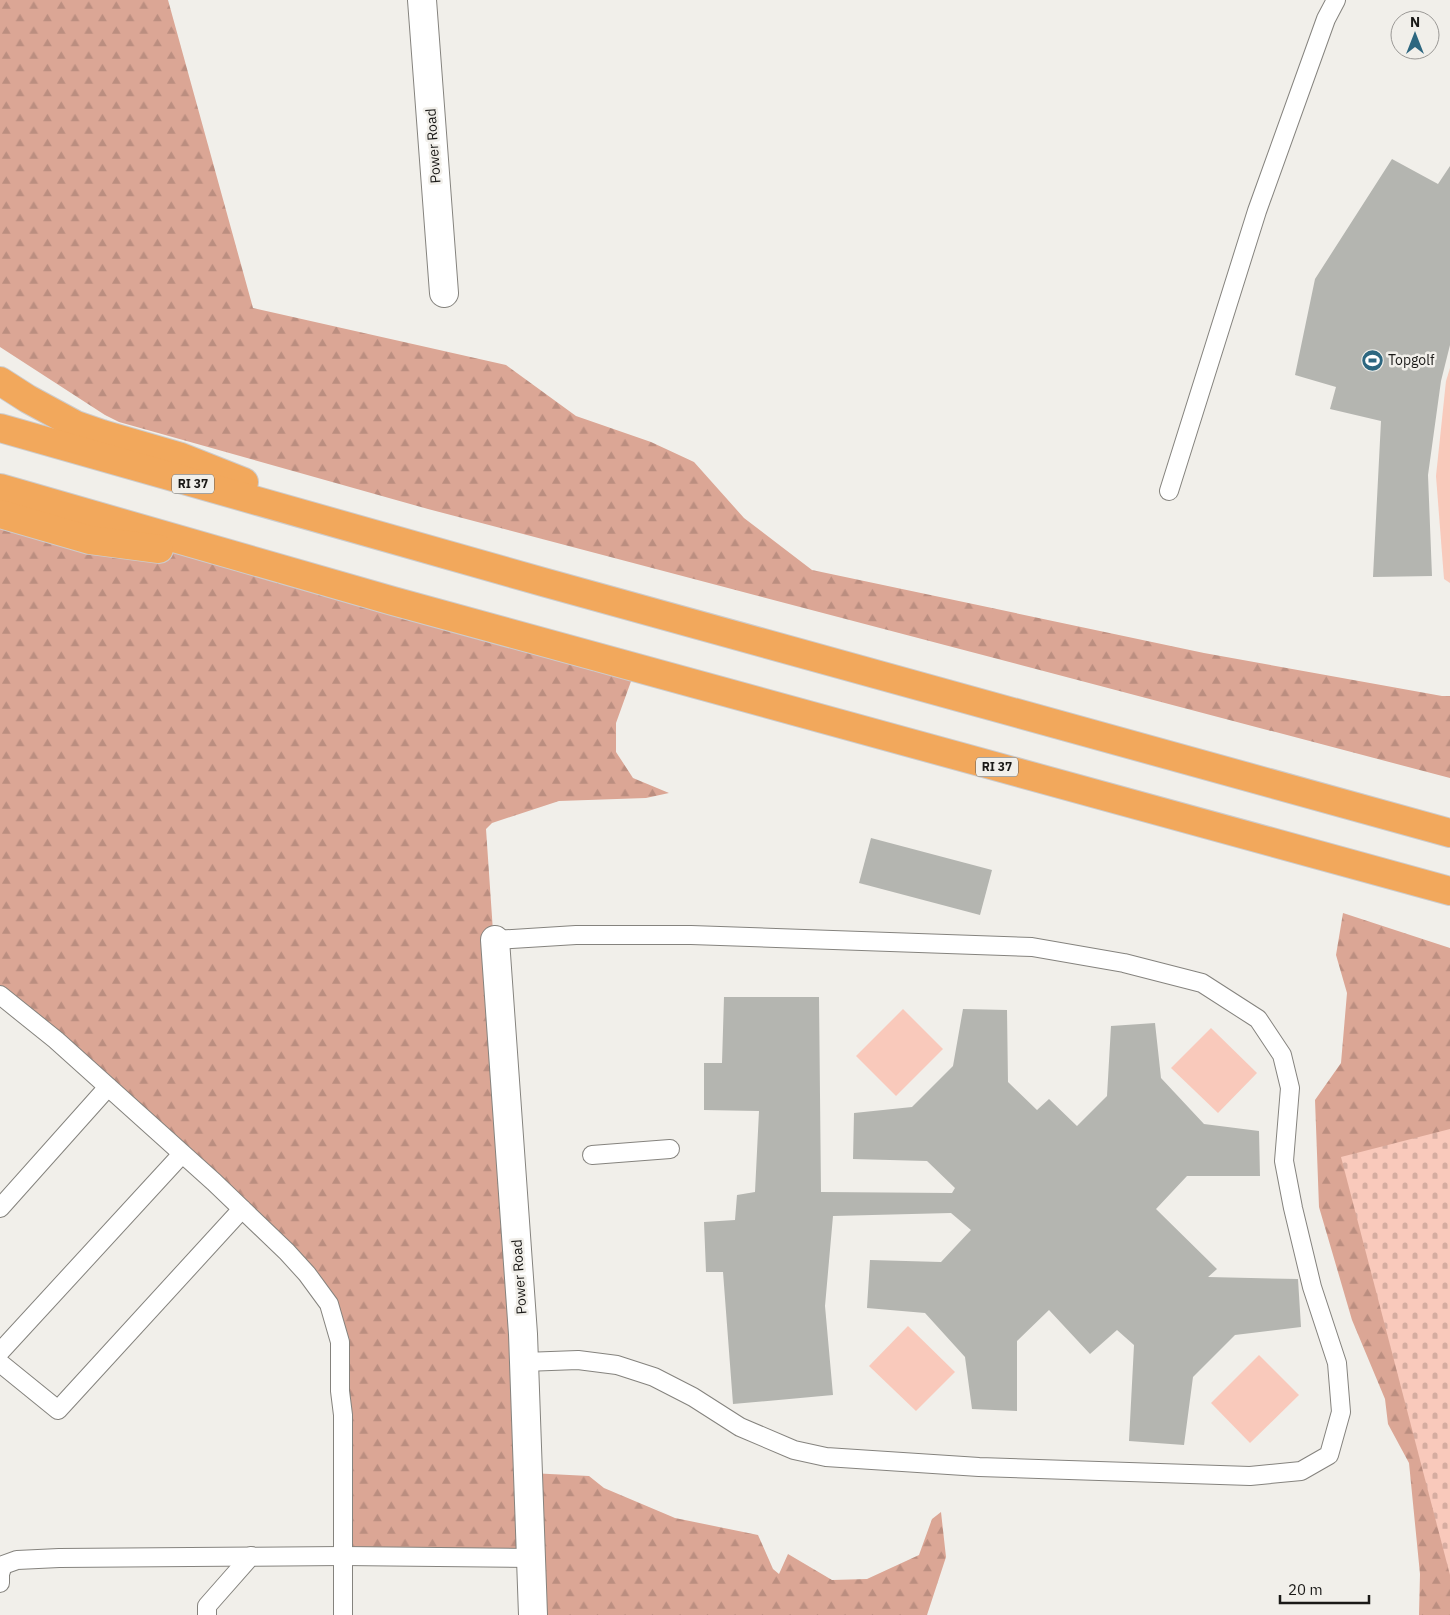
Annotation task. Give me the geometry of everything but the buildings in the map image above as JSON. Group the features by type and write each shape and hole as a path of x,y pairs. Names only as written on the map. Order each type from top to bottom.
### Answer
{"highway":[{"path":"0,381 28,400 76,425 181,457 387,539"},
{"name":"RI 37","path":"0,428 387,539 1450,833"},
{"name":"RI 37","path":"0,488 393,601 1450,891"},
{"path":"0,514 90,540 258,563"}],"street":[{"name":"Power Road","path":"422,0 444,293"},
{"name":"Power Road","path":"495,940 524,1362 533,1615"}],"lane":[{"path":"1169,491 1257,210 1326,19 1336,0"},
{"path":"495,940 576,935 691,935 1032,947 1124,963 1202,984 1258,1019 1282,1055 1290,1088 1284,1160 1293,1208 1312,1287 1337,1363 1341,1412 1329,1455 1301,1472 1250,1476 979,1467 826,1457 794,1450 740,1427 693,1397 654,1376 617,1365 578,1360 524,1362"},
{"path":"0,995 56,1040 242,1209 287,1252 307,1274 329,1304 340,1342 340,1391 343,1415 343,1615"},
{"path":"0,1208 108,1087"},
{"path":"592,1155 670,1149"},
{"path":"0,1352 182,1154"},
{"path":"0,1363 58,1410 242,1209"},
{"path":"206,1615 207,1606 251,1556"},
{"path":"0,1583 3,1565 17,1560 59,1558 343,1556 531,1558"}],"green space":[{"path":"0,0 168,0 253,308 506,365 576,416 651,442 694,462 744,518 812,570 1204,653 1450,696 1450,778 428,509 119,422 105,415 0,347"},
{"path":"1450,368 1450,583 1444,579 1436,476 1446,381"},
{"path":"0,519 121,531 634,673 616,723 616,752 633,778 669,793 646,798 559,801 492,823 486,829 530,1473 589,1476 604,1488 675,1518 758,1535 773,1569 779,1574 788,1554 832,1580 867,1579 919,1555 932,1519 941,1512 946,1557 927,1615 535,1615 532,1560 346,1552 340,1333 325,1291 0,992"},
{"path":"1343,913 1450,948 1450,1615 1419,1615 1420,1574 1409,1463 1388,1424 1385,1399 1352,1320 1319,1207 1315,1100 1341,1063 1347,993 1336,955"},
{"path":"903,1009 943,1049 896,1096 856,1056"},
{"path":"1211,1028 1257,1073 1218,1113 1171,1068"},
{"path":"1450,1129 1450,1575 1341,1157"},
{"path":"908,1326 955,1372 916,1411 869,1366"},
{"path":"1259,1355 1299,1395 1250,1443 1211,1403"}],"place":[{"name":"Topgolf","path":"1372,360"}]}
